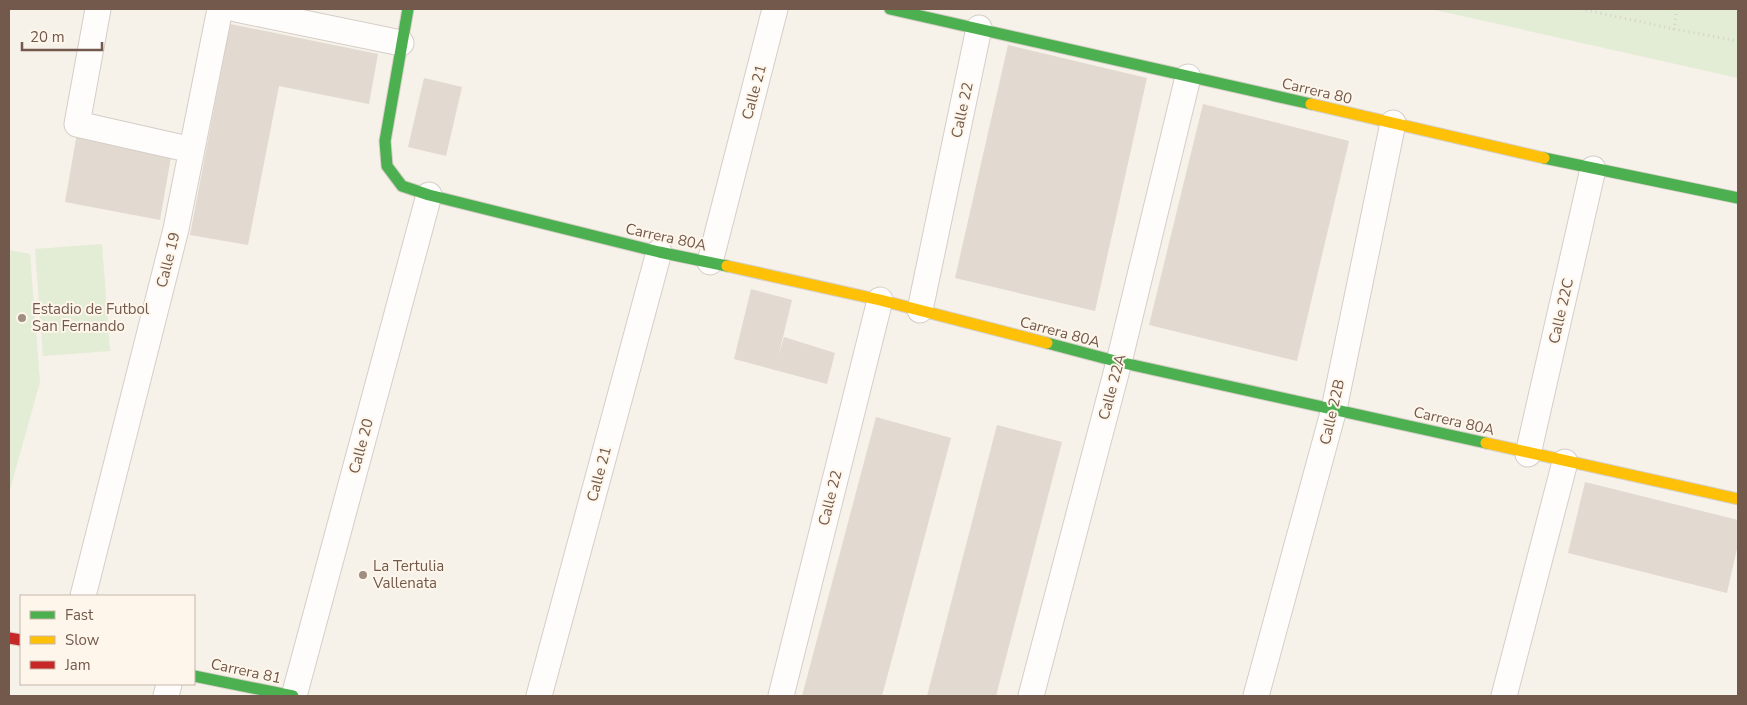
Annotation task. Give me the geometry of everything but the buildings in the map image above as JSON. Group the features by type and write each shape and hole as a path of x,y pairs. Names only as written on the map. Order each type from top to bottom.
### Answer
{"street":[{"path":"98,9 77,124 192,150"},
{"name":"Calle 19","path":"83,595 176,228 220,9"},
{"path":"236,9 402,43 408,9"},
{"name":"Calle 21","path":"710,262 775,9"},
{"name":"Carrera 80","path":"890,9 1593,169 1738,198"},
{"name":"Calle 22","path":"920,310 979,28"},
{"name":"Carrera 80A","path":"402,43 385,140 386,166 402,186 429,195 659,252 880,300 1119,362 1528,454 1738,498"},
{"name":"Calle 22A","path":"1031,696 1119,362 1188,77"},
{"name":"Calle 22B","path":"1256,696 1334,409 1393,123"},
{"name":"Calle 22C","path":"1528,454 1593,169"},
{"name":"Calle 20","path":"293,696 429,195"},
{"name":"Calle 21","path":"539,696 659,252"},
{"name":"Calle 22","path":"781,696 880,300"},
{"path":"1504,696 1565,462"},
{"name":"Carrera 81","path":"195,676 293,696"}],"path":[{"path":"1581,9 1738,41"},
{"path":"1674,29 1677,9"}],"green space":[{"path":"1431,9 1738,9 1738,78"},
{"path":"102,244 110,351 43,356 35,249"},
{"name":"Estadio de Futbol San Fernando","path":"9,250 30,254 40,382 9,493"}],"traffic: fast":[{"path":"408,9 385,141 387,166 402,186 429,195 659,252 727,266"},
{"path":"890,9 1311,104"},
{"path":"1544,158 1738,198"},
{"path":"1047,343 1119,362 1486,443"},
{"path":"195,676 293,696"}],"traffic: slow":[{"path":"1311,104 1544,158"},
{"path":"727,266 880,300 1047,343"},
{"path":"1486,443 1738,499"}],"traffic: jam":[{"path":"9,638 20,640"}],"place":[{"name":"Estadio de Futbol San Fernando","path":"22,318"},
{"name":"La Tertulia Vallenata","path":"363,575"}]}
